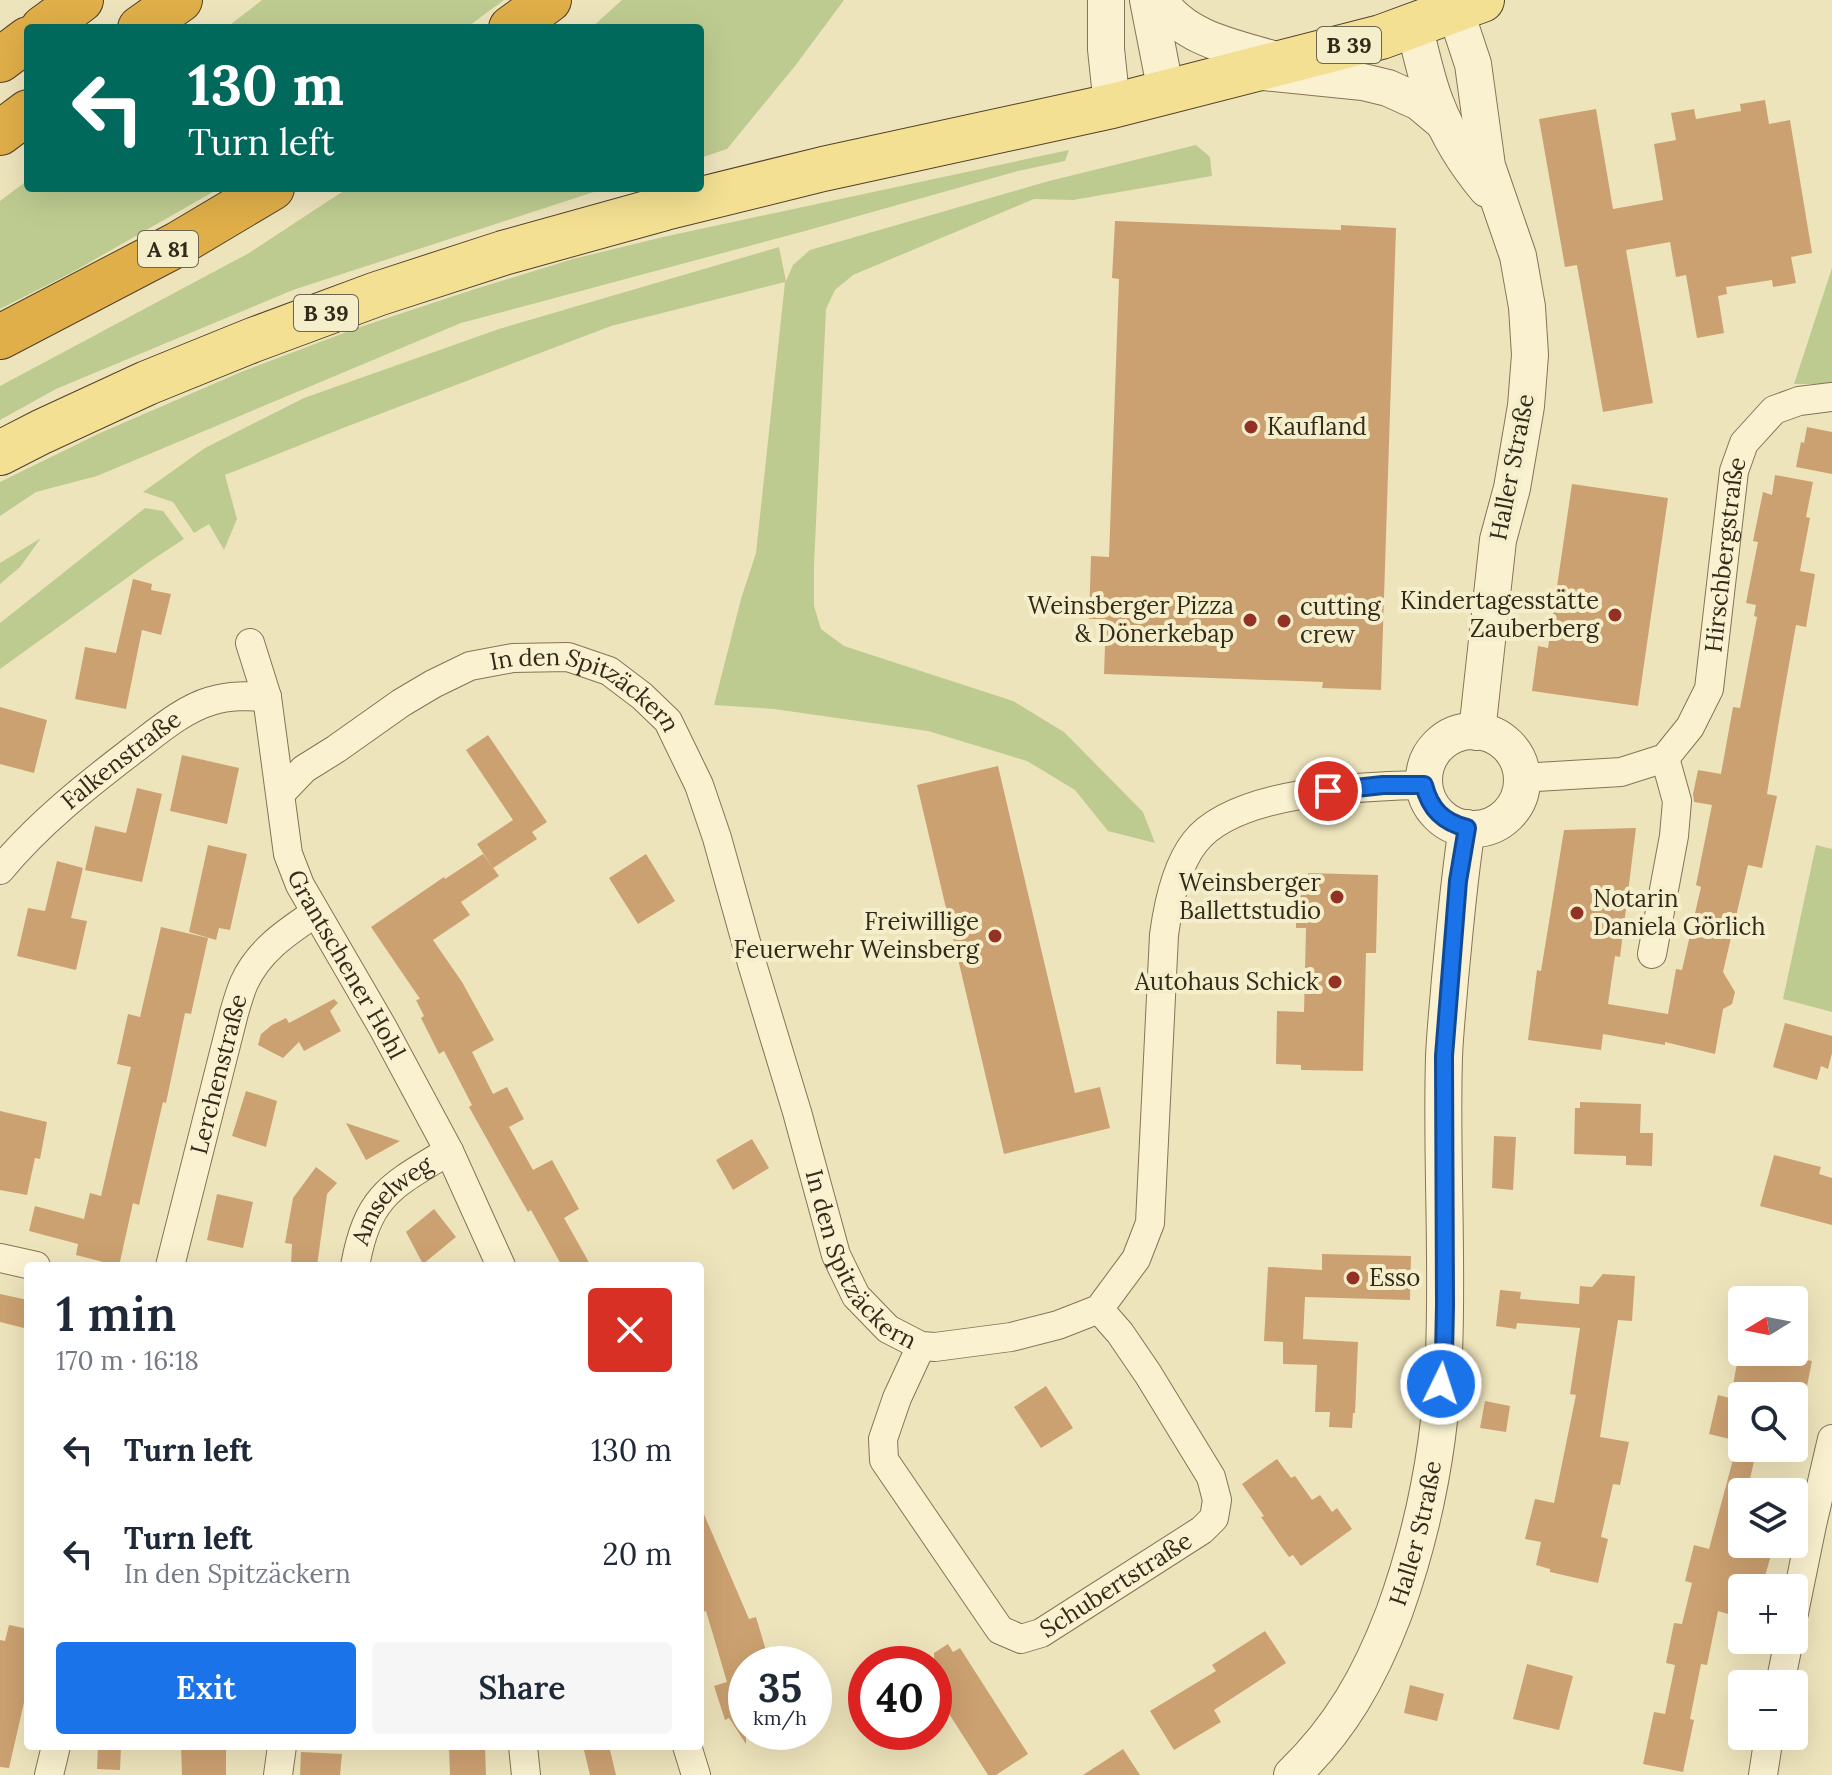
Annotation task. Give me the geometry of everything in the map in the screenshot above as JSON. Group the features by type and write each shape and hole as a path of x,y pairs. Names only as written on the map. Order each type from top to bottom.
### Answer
{"highway":[{"path":"48,24 81,0"},
{"path":"146,24 180,0"},
{"path":"516,24 549,0"},
{"path":"0,60 24,42"},
{"path":"0,133 24,115"},
{"name":"A 81","path":"0,337 178,244 265,192"}],"main road":[{"name":"B 39","path":"0,453 147,383 253,340 377,294 503,253 823,169 1112,106 1381,37 1469,5"}],"street":[{"path":"1106,0 1106,49 1112,106"},
{"path":"1148,0 1166,92"},
{"name":"Haller Straße","path":"1159,0 1167,13 1188,30 1266,66 1388,88 1419,102 1444,123"},
{"name":"Haller Straße","path":"1469,5 1473,64 1487,166 1518,256 1527,307 1530,355 1524,420 1512,488 1498,540 1477,732"},
{"name":"Haller Straße","path":"1414,26 1434,101 1450,137 1500,206"},
{"name":"Hirschbergstraße","path":"1665,758 1690,727 1709,689 1734,471 1744,443 1774,410 1799,401 1832,397"},
{"name":"Grantschener Hohl","path":"250,643 267,697 288,854 300,885 383,1028 449,1151 499,1262"},
{"name":"In den Spitzäckern","path":"281,793 304,769 401,703 470,666 513,658 568,657 609,671 668,721 699,785 797,1112 836,1255 856,1296 888,1329 921,1346 935,1347 1011,1337 1058,1325 1099,1309"},
{"name":"Falkenstraße","path":"0,870 81,790 186,713 209,701 233,696 267,697"},
{"path":"1468,731 1495,737 1506,744 1514,754 1521,778 1520,792 1506,816 1481,828 1454,825 1443,818 1427,797 1424,785 1425,769 1440,743 1468,731"},
{"path":"1521,778 1621,772 1665,758 1677,801 1674,836 1652,954"},
{"path":"1099,1309 1136,1259 1150,1223 1164,935 1170,897 1195,842 1227,816 1280,799 1352,787 1424,785"},
{"name":"Haller Straße","path":"1307,1770 1357,1693 1380,1650 1419,1534 1436,1442 1444,1355 1444,1056 1458,881 1467,828"},
{"name":"Lerchenstraße","path":"171,1262 244,982 260,957 278,938 315,913"},
{"name":"Amselweg","path":"356,1262 365,1224 374,1207 390,1188 449,1151"},
{"path":"0,1258 24,1263"},
{"name":"Schubertstraße","path":"921,1346 897,1398 883,1439 884,1460 1000,1630 1021,1639 1041,1633 1202,1530 1214,1518 1217,1500 1211,1477 1148,1374 1099,1309"},
{"path":"1802,1574 1832,1439"},
{"path":"49,1775 55,1750"},
{"path":"278,1775 281,1750"},
{"path":"523,1750 526,1775"},
{"path":"688,1750 696,1775"},
{"path":"1763,1775 1767,1750"}],"green space":[{"path":"262,0 504,0 471,24 231,24"},
{"path":"622,0 844,0 727,149 704,157 704,24 595,24"},
{"path":"1196,145 1210,157 1212,176 1073,200 1034,199 853,275 835,290 826,309 814,565 814,606 821,629 844,646 1013,701 1064,732 1143,812 1155,843 1108,831 1075,790 1027,761 928,731 774,709 714,705 756,553 785,282 611,326 225,475 237,519 224,550 209,524 194,533 173,502 143,492 205,448 304,398 499,329 779,247 786,281 793,265 810,250 1049,181"},
{"path":"1069,150 1065,161 1018,171 461,323 97,476 36,492 0,516 0,482 100,433 241,372 357,328 573,259"},
{"path":"24,183 24,192 213,192 71,273 0,309 0,201"},
{"path":"342,192 594,192 293,290 56,389 0,420 0,386 249,253"},
{"path":"1832,268 1832,384 1794,384"},
{"path":"145,508 163,511 184,539 0,669 0,623"},
{"path":"41,538 20,567 0,584 0,563"},
{"path":"1816,845 1832,849 1832,1012 1783,999"}],"building":[{"path":"1765,100 1769,124 1790,120 1812,253 1791,257 1796,283 1773,287 1772,280 1726,287 1727,294 1718,296 1724,333 1697,338 1686,275 1676,277 1670,242 1626,250 1653,403 1603,412 1577,265 1565,267 1539,119 1596,109 1613,209 1663,200 1654,144 1676,140 1671,113 1694,109 1696,119 1741,111 1740,104"},
{"name":"Kaufland","path":"1115,221 1341,230 1341,225 1396,228 1381,690 1322,688 1323,682 1104,674 1106,619 1089,619 1091,556 1109,557 1119,279 1112,278"},
{"path":"1807,427 1832,432 1832,474 1796,467"},
{"path":"1775,475 1813,482 1800,571 1815,574 1806,627 1796,625 1767,794 1777,796 1762,868 1748,865 1723,972 1735,992 1732,1004 1723,1009 1715,1054 1665,1042 1665,1045 1603,1034 1601,1050 1528,1040 1537,970 1541,971 1564,830 1636,828 1620,957 1615,956 1608,1004 1668,1014 1676,969 1682,970 1701,887 1696,885 1712,805 1694,802 1693,794 1698,770 1721,774 1733,707 1740,708 1757,617 1754,616 1756,605 1746,603 1758,542 1753,541 1763,492 1772,495"},
{"path":"1572,484 1668,498 1638,706 1532,691 1538,646 1548,648"},
{"path":"133,579 152,584 151,590 171,594 161,635 142,630 126,709 75,699 85,647 116,653"},
{"path":"0,707 47,720 34,773 0,764"},
{"path":"488,735 547,822 532,832 537,839 493,868 477,844 513,820 466,750"},
{"path":"182,755 239,768 227,824 170,811"},
{"name":"Freiwillige Feuerwehr Weinsberg","path":"998,766 1075,1093 1100,1087 1110,1128 1004,1154 917,785"},
{"path":"137,788 162,794 142,882 85,870 95,826 126,833"},
{"path":"208,845 247,854 230,930 219,928 216,940 189,932"},
{"path":"483,854 499,876 461,902 470,915 433,940 462,982 494,1040 472,1052 493,1094 507,1087 524,1119 509,1127 533,1170 552,1160 579,1209 564,1218 589,1262 560,1262 469,1107 472,1105 444,1051 439,1054 421,1018 424,1016 416,1000 420,999 371,927"},
{"path":"646,854 675,901 638,924 609,878"},
{"path":"57,861 83,868 71,918 87,921 76,970 17,956 28,908 45,911"},
{"name":"Autohaus Schick","path":"1308,873 1378,875 1376,953 1366,953 1363,1071 1301,1070 1301,1065 1276,1064 1277,1011 1304,1012 1306,928 1296,928 1296,890 1308,890"},
{"path":"161,927 208,938 191,1014 185,1013 166,1103 163,1102 139,1205 133,1203 120,1262 103,1262 76,1255 78,1244 29,1231 35,1206 84,1219 90,1193 101,1196 131,1067 117,1064 128,1014 140,1017"},
{"path":"334,999 338,1003 330,1011 341,1031 304,1051 299,1042 283,1058 258,1045 261,1034 272,1025 286,1018 289,1023"},
{"path":"1785,1023 1832,1036 1828,1069 1821,1066 1817,1080 1773,1067"},
{"path":"246,1091 277,1101 266,1147 232,1136"},
{"path":"1580,1102 1641,1104 1640,1133 1653,1133 1652,1166 1626,1165 1626,1156 1574,1154 1575,1108 1580,1108"},
{"path":"0,1111 47,1122 40,1159 35,1158 27,1195 0,1190"},
{"path":"346,1123 400,1141 366,1160"},
{"path":"1494,1136 1516,1137 1513,1190 1492,1188"},
{"path":"752,1139 769,1168 733,1190 716,1160"},
{"path":"1774,1155 1821,1167 1819,1174 1832,1178 1832,1225 1760,1206"},
{"path":"316,1167 337,1183 327,1194 318,1262 291,1262 292,1244 285,1243 293,1198"},
{"path":"217,1194 253,1202 243,1248 207,1240"},
{"path":"434,1209 456,1237 422,1262 406,1232"},
{"path":"1322,1254 1411,1256 1410,1300 1305,1297 1303,1339 1358,1342 1352,1428 1329,1427 1330,1412 1315,1412 1317,1365 1283,1364 1283,1342 1264,1341 1268,1267 1322,1270"},
{"path":"1603,1274 1635,1276 1632,1321 1618,1320 1600,1437 1629,1442 1620,1485 1613,1484 1601,1537 1608,1539 1598,1583 1550,1572 1550,1569 1536,1565 1541,1542 1525,1539 1535,1499 1554,1503 1576,1395 1570,1394 1580,1328 1517,1323 1516,1329 1496,1326 1500,1290 1521,1292 1520,1299 1579,1304 1580,1286 1592,1287"},
{"path":"0,1294 24,1299 24,1328 0,1322"},
{"path":"1808,1360 1812,1361 1808,1382 1734,1382 1737,1366 1808,1366"},
{"path":"1046,1386 1073,1428 1041,1448 1014,1407"},
{"path":"1718,1395 1728,1398 1728,1439 1709,1434"},
{"path":"1485,1401 1510,1406 1506,1432 1480,1428"},
{"path":"1277,1459 1291,1478 1295,1476 1312,1500 1320,1495 1332,1512 1337,1508 1352,1529 1301,1566 1281,1546 1242,1484"},
{"path":"1732,1462 1754,1462 1750,1478 1728,1478"},
{"path":"1728,1478 1728,1558 1770,1558 1766,1574 1728,1574 1728,1614 1718,1611 1707,1665 1701,1664 1683,1772 1643,1764 1654,1712 1665,1714 1675,1665 1666,1663 1674,1623 1682,1624 1692,1583 1685,1581 1694,1545 1709,1549"},
{"path":"704,1514 749,1619 756,1617 765,1646 728,1646 728,1718 725,1720 714,1686 727,1682 704,1612"},
{"path":"9,1625 24,1628 24,1702 9,1768 0,1767 0,1640 5,1641"},
{"path":"1265,1631 1286,1663 1214,1710 1221,1722 1174,1750 1150,1711 1216,1671 1212,1665"},
{"path":"960,1648 1028,1754 996,1775 988,1775 952,1718 952,1650"},
{"path":"1527,1664 1573,1676 1559,1730 1513,1719"},
{"path":"1410,1685 1444,1694 1437,1721 1404,1713"},
{"path":"1123,1749 1140,1775 1083,1775"},
{"path":"98,1750 121,1750 120,1770 97,1769"},
{"path":"181,1750 226,1750 226,1775 182,1775"},
{"path":"449,1750 485,1750 486,1775 450,1775"},
{"path":"584,1750 610,1750 616,1775 590,1775"},
{"path":"301,1752 342,1754 340,1775 300,1775"}],"place":[{"name":"Kaufland","path":"1251,427"},
{"name":"Kindertagesstätte Zauberberg","path":"1615,615"},
{"name":"Weinsberger Pizza & Dönerkebap","path":"1250,620"},
{"name":"cutting crew","path":"1284,621"},
{"name":"Weinsberger Ballettstudio","path":"1337,897"},
{"name":"Notarin Daniela Görlich","path":"1577,913"},
{"name":"Freiwillige Feuerwehr Weinsberg","path":"995,936"},
{"name":"Autohaus Schick","path":"1335,982"},
{"name":"Esso","path":"1353,1278"}],"route":[{"path":"1328,791 1383,785 1424,785 1427,797 1443,818 1467,828 1458,881 1444,1056 1445,1305 1441,1384"}]}
